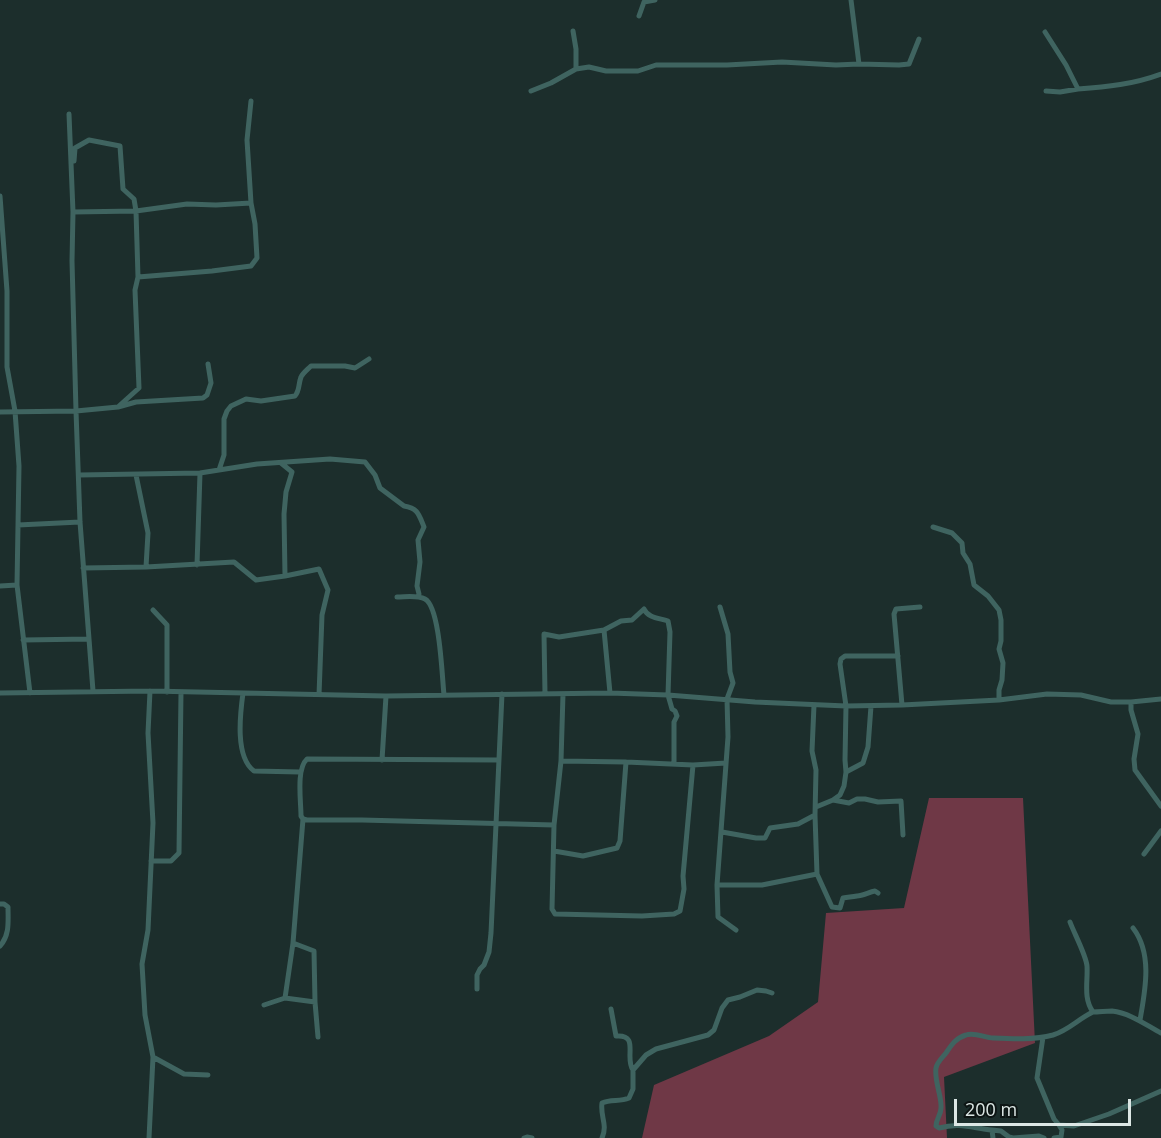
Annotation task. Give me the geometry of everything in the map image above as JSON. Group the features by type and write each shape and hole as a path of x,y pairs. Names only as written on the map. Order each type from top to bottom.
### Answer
{"street":[{"path":"639,16 644,2 655,0"},
{"path":"851,0 860,64"},
{"path":"573,32 576,69"},
{"path":"1045,32 1078,89"},
{"path":"531,91 576,69 589,67 606,71 638,71 656,65 782,62 837,65 909,64 919,39"},
{"path":"1046,91 1060,92 1116,86 1161,74"},
{"path":"138,277 251,266 257,258 247,140 251,101"},
{"path":"69,114 80,522 93,691"},
{"path":"72,181 75,148 89,140 120,146 123,189 134,200 136,212 138,277 135,290 139,388 118,407"},
{"path":"0,196 7,291 7,367 15,411 19,466 17,585 30,693"},
{"path":"73,212 136,212 187,204 251,203"},
{"path":"219,470 224,455 224,419 231,406 246,399 261,401 295,396 299,392 303,374 311,366 355,368 369,359"},
{"path":"0,412 76,411 118,407 136,402 203,398 207,396 211,383 208,364"},
{"path":"79,475 200,473 256,464 330,459 365,462 375,475 380,488 419,514 424,527 418,540 420,562 418,597"},
{"path":"280,462 292,471 286,492 284,514 285,576"},
{"path":"197,565 200,473"},
{"path":"136,475 148,533 146,567"},
{"path":"18,525 80,522"},
{"path":"933,527 952,533 962,543 963,553 970,564 974,585 988,596 999,610 1001,641 999,649 1003,663 999,700"},
{"path":"83,568 234,562 256,580 319,569 328,590 322,615 319,695"},
{"path":"0,586 17,585"},
{"path":"397,597 418,597 431,604 437,624 444,695"},
{"path":"902,705 894,614 896,609 920,607"},
{"path":"720,608 728,634 730,672 733,683 727,699 728,737 717,885 718,917 736,930"},
{"path":"545,694 544,634 559,638 604,630 621,621 632,620 644,609 651,616 668,621 670,632 668,695 672,709 677,716 674,722 674,764"},
{"path":"153,610 167,624 167,692"},
{"path":"604,630 610,693"},
{"path":"23,640 89,639"},
{"path":"816,807 840,795 844,786 846,706 840,664 842,659 845,656 898,656"},
{"path":"149,1138 153,1057 145,1015 142,964 148,930 152,861 153,823 148,733 150,691"},
{"path":"0,693 150,691 386,696 610,693 846,706 999,700 1047,694 1081,695 1111,702 1161,699"},
{"path":"152,861 171,861 179,853 181,692"},
{"path":"243,693 240,709 241,747 248,767 254,771 300,772"},
{"path":"477,989 477,975 489,952 491,933 502,694"},
{"path":"563,694 561,761 554,825 552,909 555,915 642,916 674,914 680,911 684,889 683,876 693,765"},
{"path":"382,760 386,696"},
{"path":"1131,702 1138,734 1134,759 1135,770 1161,806"},
{"path":"814,705 812,752 816,770 817,874 832,907 840,908 843,898 859,897 875,891 878,893"},
{"path":"846,772 863,763 868,747 871,706"},
{"path":"285,998 293,943 303,819 301,816 300,772 302,763 307,759 499,760"},
{"path":"561,761 693,765 726,763"},
{"path":"554,851 583,856 617,848 620,841 626,762"},
{"path":"833,800 849,803 856,800 900,801 903,835"},
{"path":"722,832 765,838 770,828 798,824 815,815"},
{"path":"303,819 554,825"},
{"path":"1144,854 1161,831"},
{"path":"717,885 762,885 817,874"},
{"path":"0,904 8,907 8,928 5,941 0,946"},
{"path":"1070,922 1087,964 1086,994 1088,1005 1093,1012"},
{"path":"1133,928 1139,936 1144,954 1145,987 1140,1020"},
{"path":"293,943 314,951 318,1037"},
{"path":"633,1070 646,1055 656,1048 708,1035 714,1030 722,1008 728,1000 757,990 772,993"},
{"path":"264,1005 285,998 315,1002"},
{"path":"602,1138 606,1130 602,1103 624,1101 629,1098 633,1089 630,1042 627,1038 616,1036 611,1009"},
{"path":"1044,1138 1039,1136 1013,1138 1001,1131 978,1129 965,1125 947,1125 939,1128 936,1126 942,1107 937,1064 954,1041 969,1034 990,1038 1026,1039 1054,1035 1069,1029 1084,1016 1093,1012 1114,1011 1140,1020 1161,1033"},
{"path":"1042,1037 1036,1078 1054,1119 1062,1130 1061,1137 1054,1138"},
{"path":"153,1057 184,1074 208,1075"},
{"path":"1059,1125 1074,1126 1161,1091"},
{"path":"992,1130 993,1138"},
{"path":"524,1138 532,1138"}],"shaded area":[{"path":"929,798 1023,798 1035,1043 944,1077 947,1138 642,1138 654,1085 769,1036 818,1002 826,913 904,908"}]}
